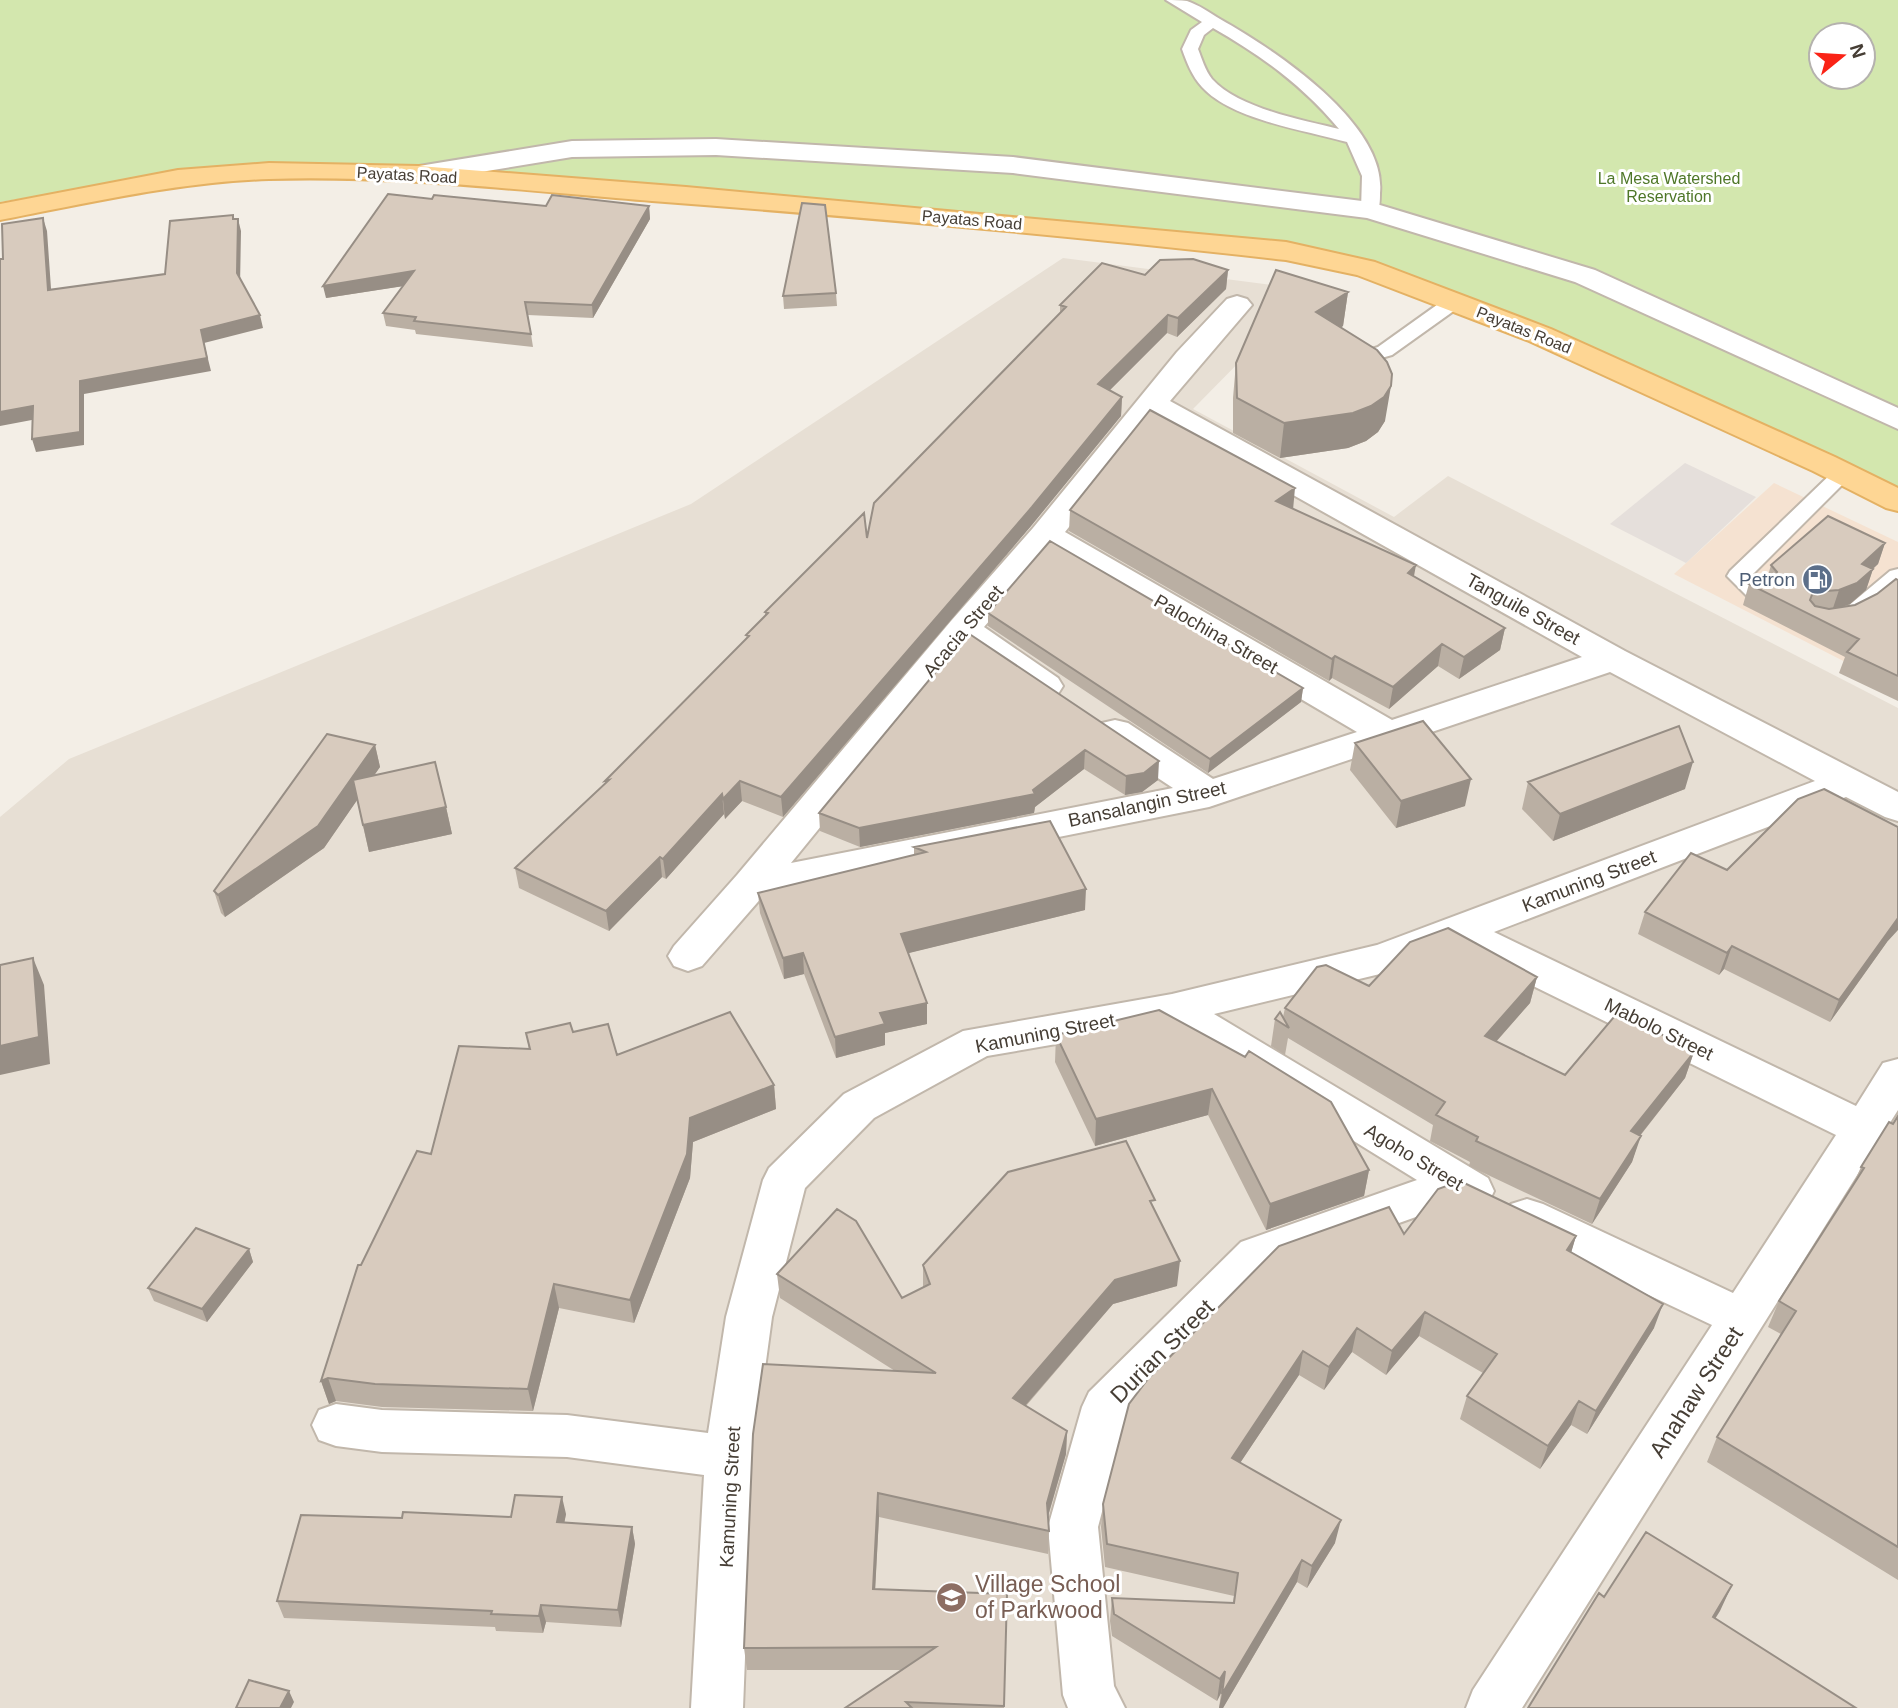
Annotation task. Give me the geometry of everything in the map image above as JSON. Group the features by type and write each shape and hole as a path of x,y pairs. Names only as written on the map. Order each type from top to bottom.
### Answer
{"main road":[{"name":"Payatas Road","path":"0,212 136,184 226,173 310,171 419,174 686,195 1241,246 1323,257 1365,268 1455,301 1612,367 1898,501"}],"street":[{"path":"419,174 572,149 716,147 1013,165 1370,210 1585,276 1898,420"},
{"name":"Acacia Street","path":"688,956 751,885 963,629 1045,536 1151,403 1237,305"},
{"name":"Tanguile Street","path":"1151,403 1613,659 1898,808"},
{"name":"Palochina Street","path":"1045,536 1387,733"},
{"path":"963,629 1209,794"},
{"name":"Bansalangin Street","path":"751,885 1209,794 1613,659"},
{"name":"Kamuning Street","path":"717,1708 729,1457 749,1317 785,1180 859,1107 978,1042 1172,1009 1384,958 1846,783"},
{"name":"Mabolo Street","path":"1457,931 1862,1128"},
{"name":"Agoho Street","path":"1172,1009 1457,1184 1744,1319"},
{"name":"Anahaw Street","path":"1492,1708 1744,1319 1862,1128 1898,1075"},
{"name":"Durian Street","path":"1099,1708 1089,1695 1073,1527 1107,1407 1257,1255 1457,1184"},
{"path":"336,1425 382,1431 567,1436 729,1457"}],"lane":[{"path":"1174,0 1263,51 1304,79 1353,138 1369,170 1372,184 1370,210"},
{"path":"1212,22 1197,33 1190,49 1197,70 1213,89 1242,104 1353,138"},
{"path":"1349,346 1371,355 1385,351 1455,301"},
{"path":"1756,593 1738,576 1842,474"},
{"path":"1828,624 1846,620 1898,576"}],"shaded area":[{"path":"1063,258 1310,290 1193,409 1394,517 1448,476 1898,708 1898,1708 0,1708 0,817 69,759 691,504"},
{"path":"1685,463 1756,497 1686,563 1610,524"},
{"path":"1774,483 1898,542 1898,689 1674,574"}],"green space":[{"name":"La Mesa Watershed Reservation","path":"0,0 1898,0 1898,487 1824,464 1612,367 1323,257 282,163 168,174 0,202"}],"building":[{"path":"388,194 432,199 434,195 546,206 552,195 649,206 592,305 525,302 531,334 414,321 416,317 383,313 414,271 323,286"},
{"path":"802,203 825,205 836,293 783,296"},
{"path":"233,215 233,219 238,219 237,273 260,315 201,330 207,358 80,381 80,432 32,439 33,406 0,412 2,224 43,218 48,290 165,274 170,221"},
{"path":"1193,259 1228,270 1178,318 1168,315 1098,384 1122,397 1032,507 781,797 740,781 723,799 722,794 663,859 660,857 606,911 515,868 609,780 605,781 749,636 746,635 768,613 765,612 864,513 867,538 874,503 1066,307 1060,305 1102,263 1145,275 1160,260"},
{"path":"1276,270 1348,292 1316,312 1377,350 1387,362 1392,374 1391,386 1384,397 1353,413 1284,423 1237,398 1236,363"},
{"path":"1150,410 1295,488 1276,501 1416,565 1408,573 1505,628 1464,657 1442,644 1393,687 1335,656 1332,659 1070,510"},
{"path":"1828,516 1885,543 1862,564 1873,569 1857,583 1839,590 1813,592 1810,600 1815,606 1829,609 1855,605 1898,580 1898,676 1847,652 1859,639 1749,584 1755,579 1774,578 1777,572 1771,565"},
{"path":"1050,541 1303,688 1210,759 988,613"},
{"path":"968,633 1159,761 1144,773 1126,776 1085,750 1033,790 1035,794 859,828 819,813"},
{"path":"1423,721 1471,779 1401,801 1355,743"},
{"path":"1679,726 1693,762 1560,814 1528,782"},
{"path":"327,734 375,745 318,826 218,895 214,891"},
{"path":"435,762 446,807 363,825 353,780"},
{"path":"1824,789 1898,827 1898,918 1839,1000 1732,946 1727,953 1645,912 1691,853 1727,870 1798,799"},
{"path":"1050,821 1086,889 901,934 927,1003 880,1013 885,1024 835,1037 803,953 783,958 758,893 926,852 914,847"},
{"path":"1448,928 1537,977 1485,1036 1565,1075 1619,1011 1694,1052 1631,1131 1641,1136 1600,1199 1476,1141 1478,1137 1436,1115 1445,1102 1285,1008 1317,967 1326,965 1369,986 1410,942"},
{"path":"33,958 39,1037 0,1046 0,965"},
{"path":"1159,1010 1245,1057 1249,1051 1331,1102 1369,1170 1270,1204 1212,1089 1096,1119 1056,1035"},
{"path":"730,1012 774,1085 690,1118 687,1154 630,1300 554,1284 528,1389 375,1384 328,1378 321,1381 358,1265 361,1265 417,1151 431,1154 459,1046 530,1049 526,1033 570,1023 573,1032 608,1024 617,1055"},
{"path":"1280,1012 1289,1028 1275,1019"},
{"path":"1898,1116 1898,1547 1717,1437 1796,1311 1779,1301 1864,1168 1861,1167 1889,1122 1893,1124"},
{"path":"1126,1141 1155,1200 1150,1201 1180,1261 1115,1280 1013,1398 1067,1431 1047,1503 1049,1531 878,1493 873,1589 1007,1594 1004,1706 906,1702 912,1708 845,1708 936,1647 744,1648 753,1434 763,1364 936,1373 777,1274 837,1209 856,1221 902,1298 930,1284 923,1265 1008,1172"},
{"path":"1460,1181 1576,1236 1567,1250 1663,1304 1596,1411 1579,1401 1548,1446 1467,1396 1497,1354 1425,1312 1392,1351 1357,1328 1329,1367 1303,1351 1232,1458 1341,1520 1312,1566 1302,1560 1222,1694 1225,1671 1220,1679 1114,1614 1112,1598 1234,1603 1238,1573 1107,1544 1103,1504 1129,1404 1148,1379 1279,1246 1389,1207 1404,1234 1438,1189"},
{"path":"196,1228 249,1249 202,1309 148,1288"},
{"path":"515,1495 562,1497 557,1522 632,1527 618,1610 541,1605 539,1616 491,1614 492,1611 277,1601 301,1515 402,1518 403,1512 511,1517"},
{"path":"1646,1532 1732,1585 1713,1617 1856,1708 1528,1708 1599,1593 1604,1597"},
{"path":"249,1680 289,1691 280,1708 236,1708"}],"place":[{"name":"Petron","path":"1818,579"},
{"name":"Village School of Parkwood","path":"952,1597"}]}
